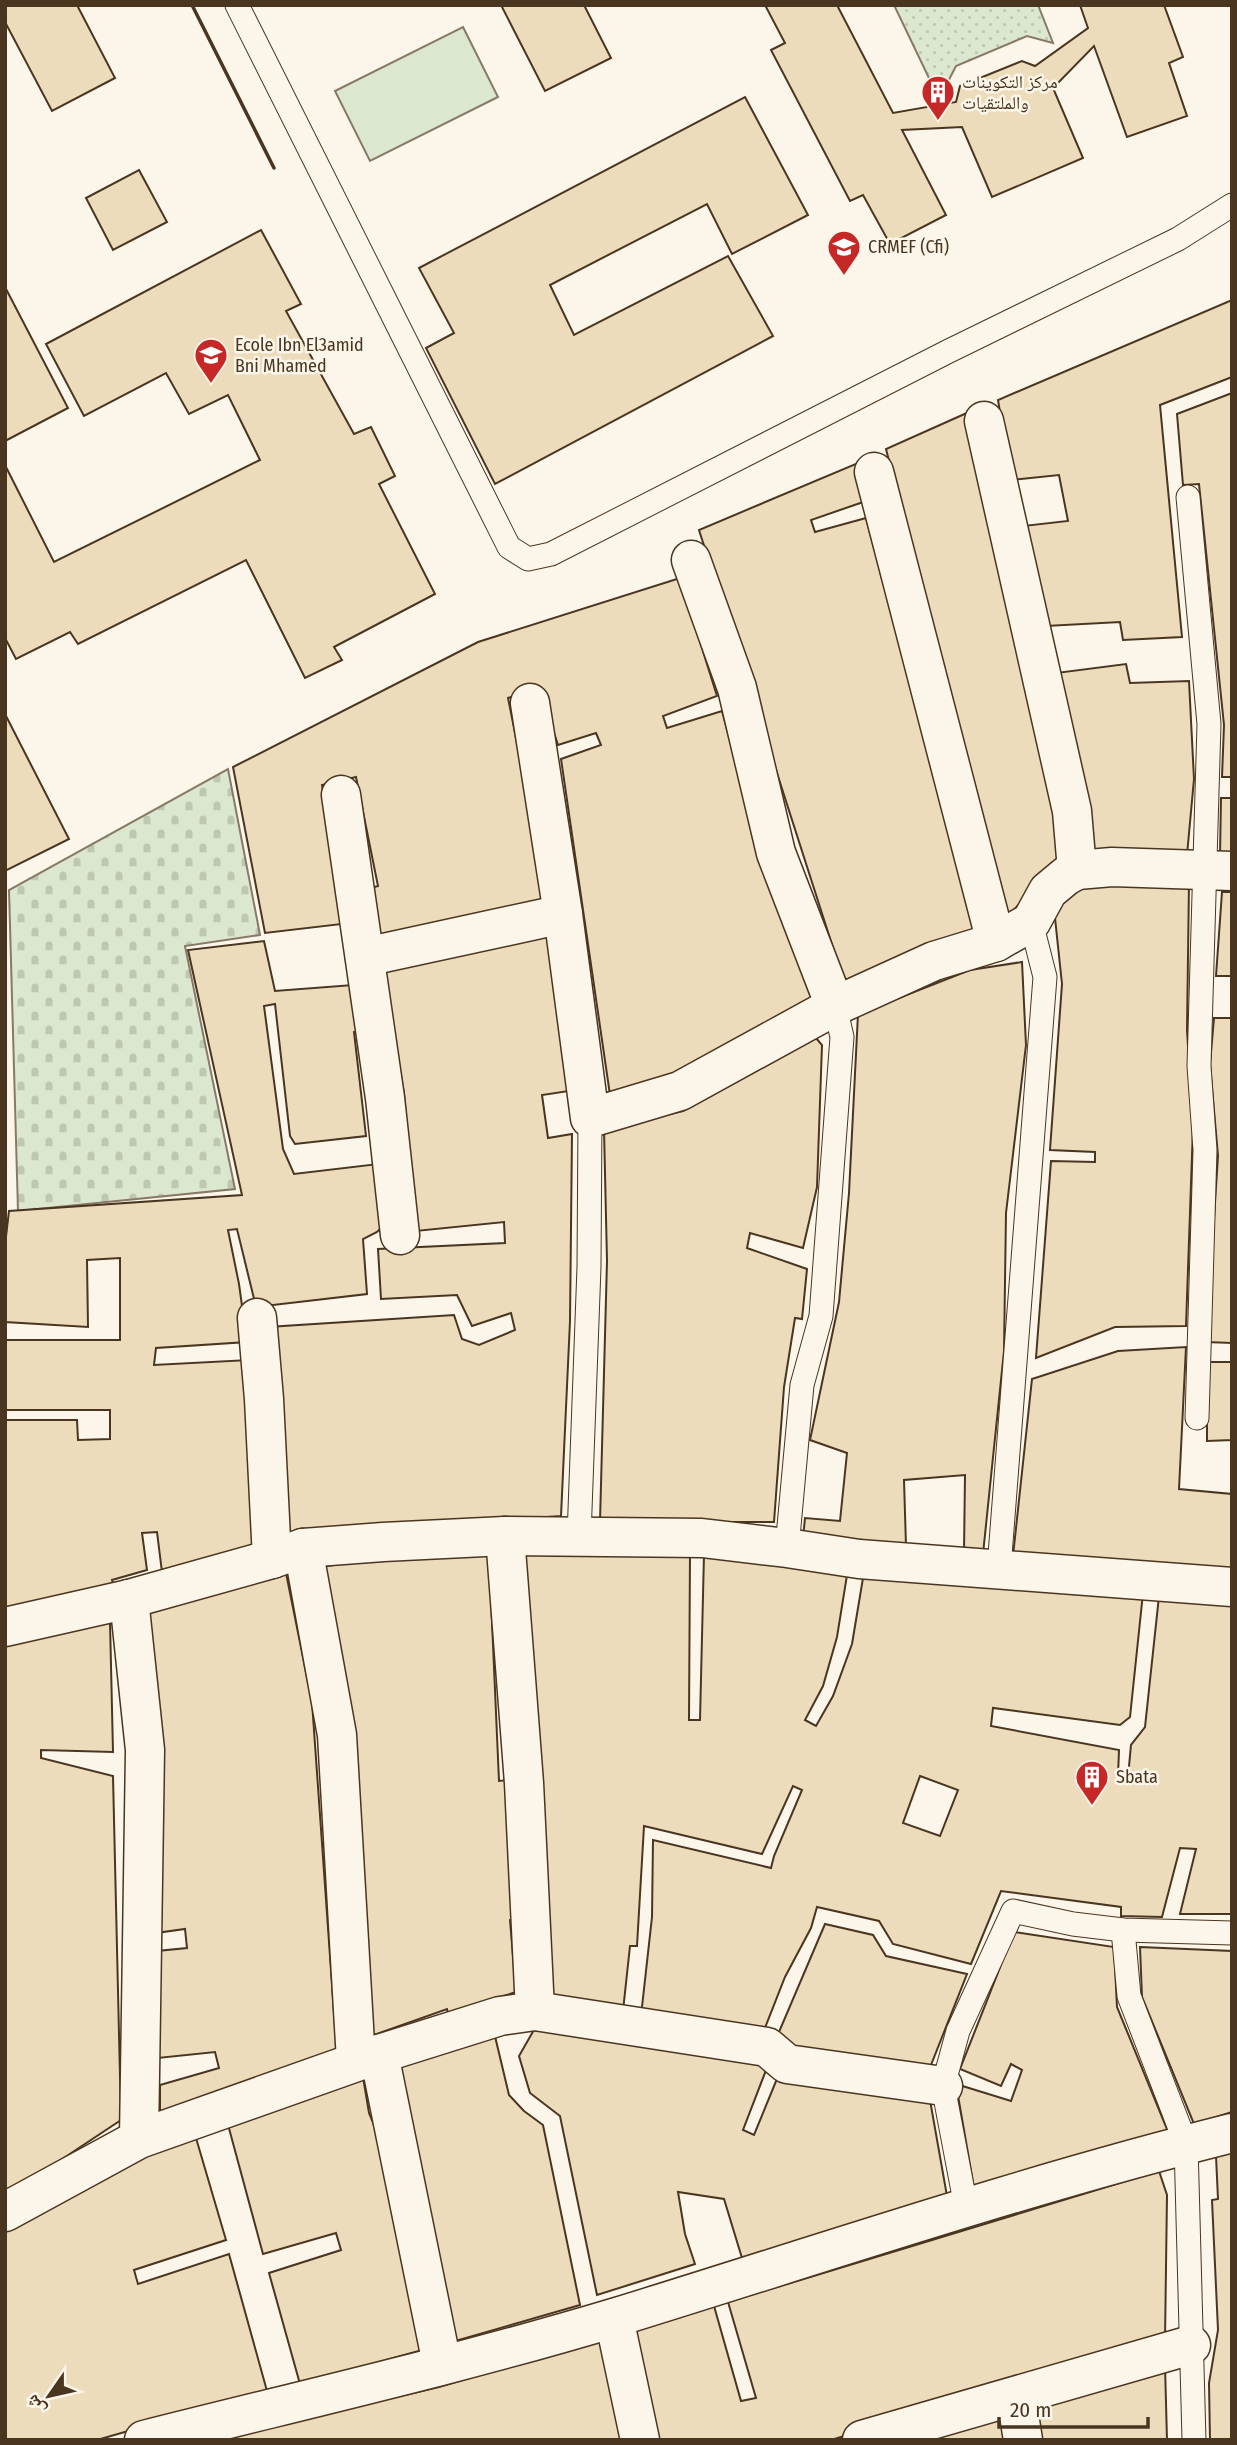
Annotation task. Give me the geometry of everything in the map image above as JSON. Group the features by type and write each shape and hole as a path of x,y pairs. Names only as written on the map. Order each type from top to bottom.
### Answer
{"street":[{"path":"984,421 1072,811 1077,870"},
{"path":"874,472 996,942"},
{"path":"691,560 737,688 776,853 835,1006"},
{"path":"530,703 563,914 590,1118 680,1091 835,1006 934,961 996,942 1031,922 1048,891 1077,870 1112,867 1218,870"},
{"path":"341,795 385,1098 400,1235"},
{"path":"365,957 563,914"},
{"path":"257,1318 264,1399 287,1554 337,1735 367,2058 442,2364"},
{"path":"5,1628 129,1599 287,1554 505,1536 702,1538 859,1559 1232,1587"},
{"path":"505,1536 524,1783 535,2011"},
{"path":"129,1599 145,1750 139,2138"},
{"path":"5,2212 139,2138 367,2058 500,2017 535,2011 767,2047 787,2064 943,2086"},
{"path":"144,2440 614,2318 965,2207 1232,2133"},
{"path":"614,2318 640,2440"},
{"path":"862,2440 1191,2345"},
{"path":"1016,2396 1023,2440"}],"lane":[{"path":"237,5 509,547 528,559 551,554 949,351 1178,239 1232,205"},
{"path":"1188,497 1209,724 1218,870 1199,1066 1205,1150 1196,1418"},
{"path":"999,1568 1045,977 1031,922"},
{"path":"787,1548 802,1385 821,1315 842,1037 835,1006"},
{"path":"579,1537 589,1267 590,1118"},
{"path":"965,2207 943,2086 958,2031 1013,1910 1073,1924 1123,1930 1232,1933"},
{"path":"1123,1930 1129,1996 1186,2144 1194,2440"}],"green space":[{"path":"894,5 1038,5 1053,43 1027,36 956,66 939,99"},
{"path":"463,27 498,97 370,161 335,91"},
{"path":"228,769 260,935 185,946 235,1189 18,1211 9,890"}],"building":[{"path":"5,5 77,5 115,78 52,111 5,22"},
{"path":"501,5 584,5 611,58 545,91"},
{"name":"مركز التكوينات والملتقيات","path":"765,5 837,5 893,113 956,102 960,86 1022,61 1035,66 1088,28 1080,5 1164,5 1183,57 1169,63 1187,116 1127,137 1094,46 1053,88 1083,158 992,197 962,127 902,130 946,215 890,244 863,195 850,201 771,50 785,43"},
{"path":"745,97 808,215 732,254 707,204 550,285 574,335 728,256 773,336 495,484 426,348 454,333 419,268"},
{"path":"139,170 167,222 113,250 86,198"},
{"path":"261,230 301,304 286,311 354,434 371,427 395,476 379,484 435,594 334,647 342,660 305,678 246,560 78,644 70,632 16,659 5,638 5,465 54,562 260,460 228,395 189,414 166,373 84,416 46,344"},
{"path":"5,287 68,408 5,441"},
{"path":"1232,300 1232,377 1160,405 1182,637 1123,640 1120,622 1046,626 1023,526 1068,521 1059,475 1011,480 998,400"},
{"path":"1232,393 1232,777 1222,777 1224,725 1199,484 1183,485 1177,414"},
{"path":"969,412 1064,862 1053,866 1005,920 886,449"},
{"path":"858,463 869,500 811,520 815,532 866,518 977,932 844,982 699,530"},
{"path":"680,578 717,696 663,716 667,728 722,711 769,886 813,1001 667,1079 610,1095 561,759 601,745 596,733 558,745 539,687 508,698 529,803 545,906 378,943 367,889 378,886 356,777 322,785 342,924 265,933 233,767 478,642"},
{"path":"1126,664 1130,683 1189,681 1194,779 1187,855 1088,854 1056,673"},
{"path":"5,714 69,839 5,871"},
{"path":"1221,798 1232,798 1232,856 1220,856"},
{"path":"1189,883 1187,1030 1193,1127 1186,1326 1115,1327 1036,1358 1051,1161 1095,1162 1095,1152 1050,1150 1062,984 1053,899 1075,887"},
{"path":"1222,892 1232,892 1232,976 1216,976"},
{"path":"549,932 569,1091 542,1095 548,1138 572,1134 570,1321 561,1516 283,1536 268,1327 454,1315 462,1339 479,1345 515,1330 511,1313 472,1326 457,1295 381,1299 378,1249 505,1243 504,1222 416,1231 404,1094 383,967"},
{"path":"264,941 275,991 353,985 360,1031 354,1032 366,1136 295,1144 290,1136 275,1004 264,1006 283,1149 294,1174 378,1164 383,1226 363,1239 367,1294 256,1307 237,1229 228,1230 247,1342 156,1348 154,1365 249,1360 259,1548 162,1572 157,1532 142,1533 147,1570 112,1580 114,1586 5,1609 5,1420 77,1420 78,1440 110,1439 110,1410 5,1410 5,1340 120,1340 120,1258 87,1260 88,1327 5,1322 5,1245 9,1211 242,1195 188,950"},
{"path":"1022,962 1026,1045 1006,1213 1004,1351 983,1554 964,1552 965,1475 904,1480 906,1546 803,1538 805,1518 840,1521 847,1453 810,1440 839,1302 849,1193 858,1014 970,970"},
{"path":"1214,1018 1232,1018 1232,1343 1206,1342 1218,1156 1210,1064"},
{"path":"816,1038 822,1045 817,1187 803,1248 750,1233 747,1248 807,1269 802,1319 795,1318 784,1387 774,1522 600,1522 607,1261 604,1129 683,1111"},
{"path":"1186,1347 1179,1489 1232,1494 1232,1573 1013,1556 1032,1379 1118,1351"},
{"path":"1207,1362 1232,1362 1232,1440 1207,1441"},
{"name":"Sbata","path":"521,1549 690,1552 689,1720 700,1720 704,1554 848,1569 837,1637 823,1686 805,1720 816,1726 833,1696 852,1644 864,1572 1143,1593 1130,1717 1120,1725 993,1708 991,1726 1119,1750 1118,1776 1128,1777 1131,1745 1145,1727 1159,1596 1232,1603 1232,1914 1180,1914 1196,1849 1180,1848 1162,1917 1121,1916 1121,1907 1001,1891 971,1964 893,1944 879,1921 817,1907 811,1928 785,1977 761,2038 641,2016 652,1917 653,1840 771,1868 802,1790 793,1786 762,1854 644,1826 637,1946 630,1946 623,2011 554,2007","holes":["920,1776 958,1790 940,1836 903,1823"]},
{"path":"489,1553 499,1781 508,1780 517,1919 510,1920 516,1992 448,2014 447,2009 371,2036 321,1567 359,1561"},
{"path":"285,1568 312,1702 337,2055 160,2112 160,2085 219,2068 215,2052 158,2058 157,1951 187,1948 185,1929 156,1933 145,1607"},
{"path":"110,1622 113,1752 41,1750 41,1758 113,1776 121,2120 5,2197 5,1646"},
{"path":"825,1924 873,1935 886,1956 967,1974 929,2070 787,2059 776,2039"},
{"path":"1014,1932 1114,1947 1117,2007 1169,2134 974,2188 956,2084 1011,2101 1022,2070 1011,2064 1001,2086 960,2069"},
{"path":"1140,1947 1232,1951 1232,2112 1194,2124 1142,1997"},
{"path":"539,2021 768,2065 743,2130 754,2135 781,2069 930,2100 947,2196 742,2258 724,2199 678,2192 685,2234 695,2264 597,2295 560,2116 530,2093 519,2056"},
{"path":"494,2032 509,2095 543,2125 580,2305 452,2342 396,2064"},
{"path":"363,2077 369,2113 391,2166 426,2349 300,2384 269,2273 341,2250 336,2233 263,2254 227,2121"},
{"path":"196,2138 226,2240 134,2270 138,2284 229,2254 267,2391 97,2440 5,2440 5,2229 148,2153"},
{"path":"1232,2152 1232,2440 1210,2440 1209,2383 1218,2330 1212,2200 1218,2199 1216,2156"},
{"path":"1159,2171 1167,2195 1165,2340 831,2440 657,2440 636,2330 714,2306 741,2401 756,2398 728,2302"},
{"path":"603,2338 624,2440 212,2440 439,2387"},
{"path":"1165,2365 1167,2440 1033,2440 1028,2407"},
{"path":"1007,2412 1012,2440 912,2440"}],"wall":[{"path":"192,5 274,168"}],"place":[{"name":"مركز التكوينات والملتقيات","path":"938,122"},
{"name":"CRMEF (Cfi)","path":"844,277"},
{"name":"Ecole Ibn El3amid Bni Mhamed","path":"211,385"},
{"name":"Sbata","path":"1092,1807"}]}
